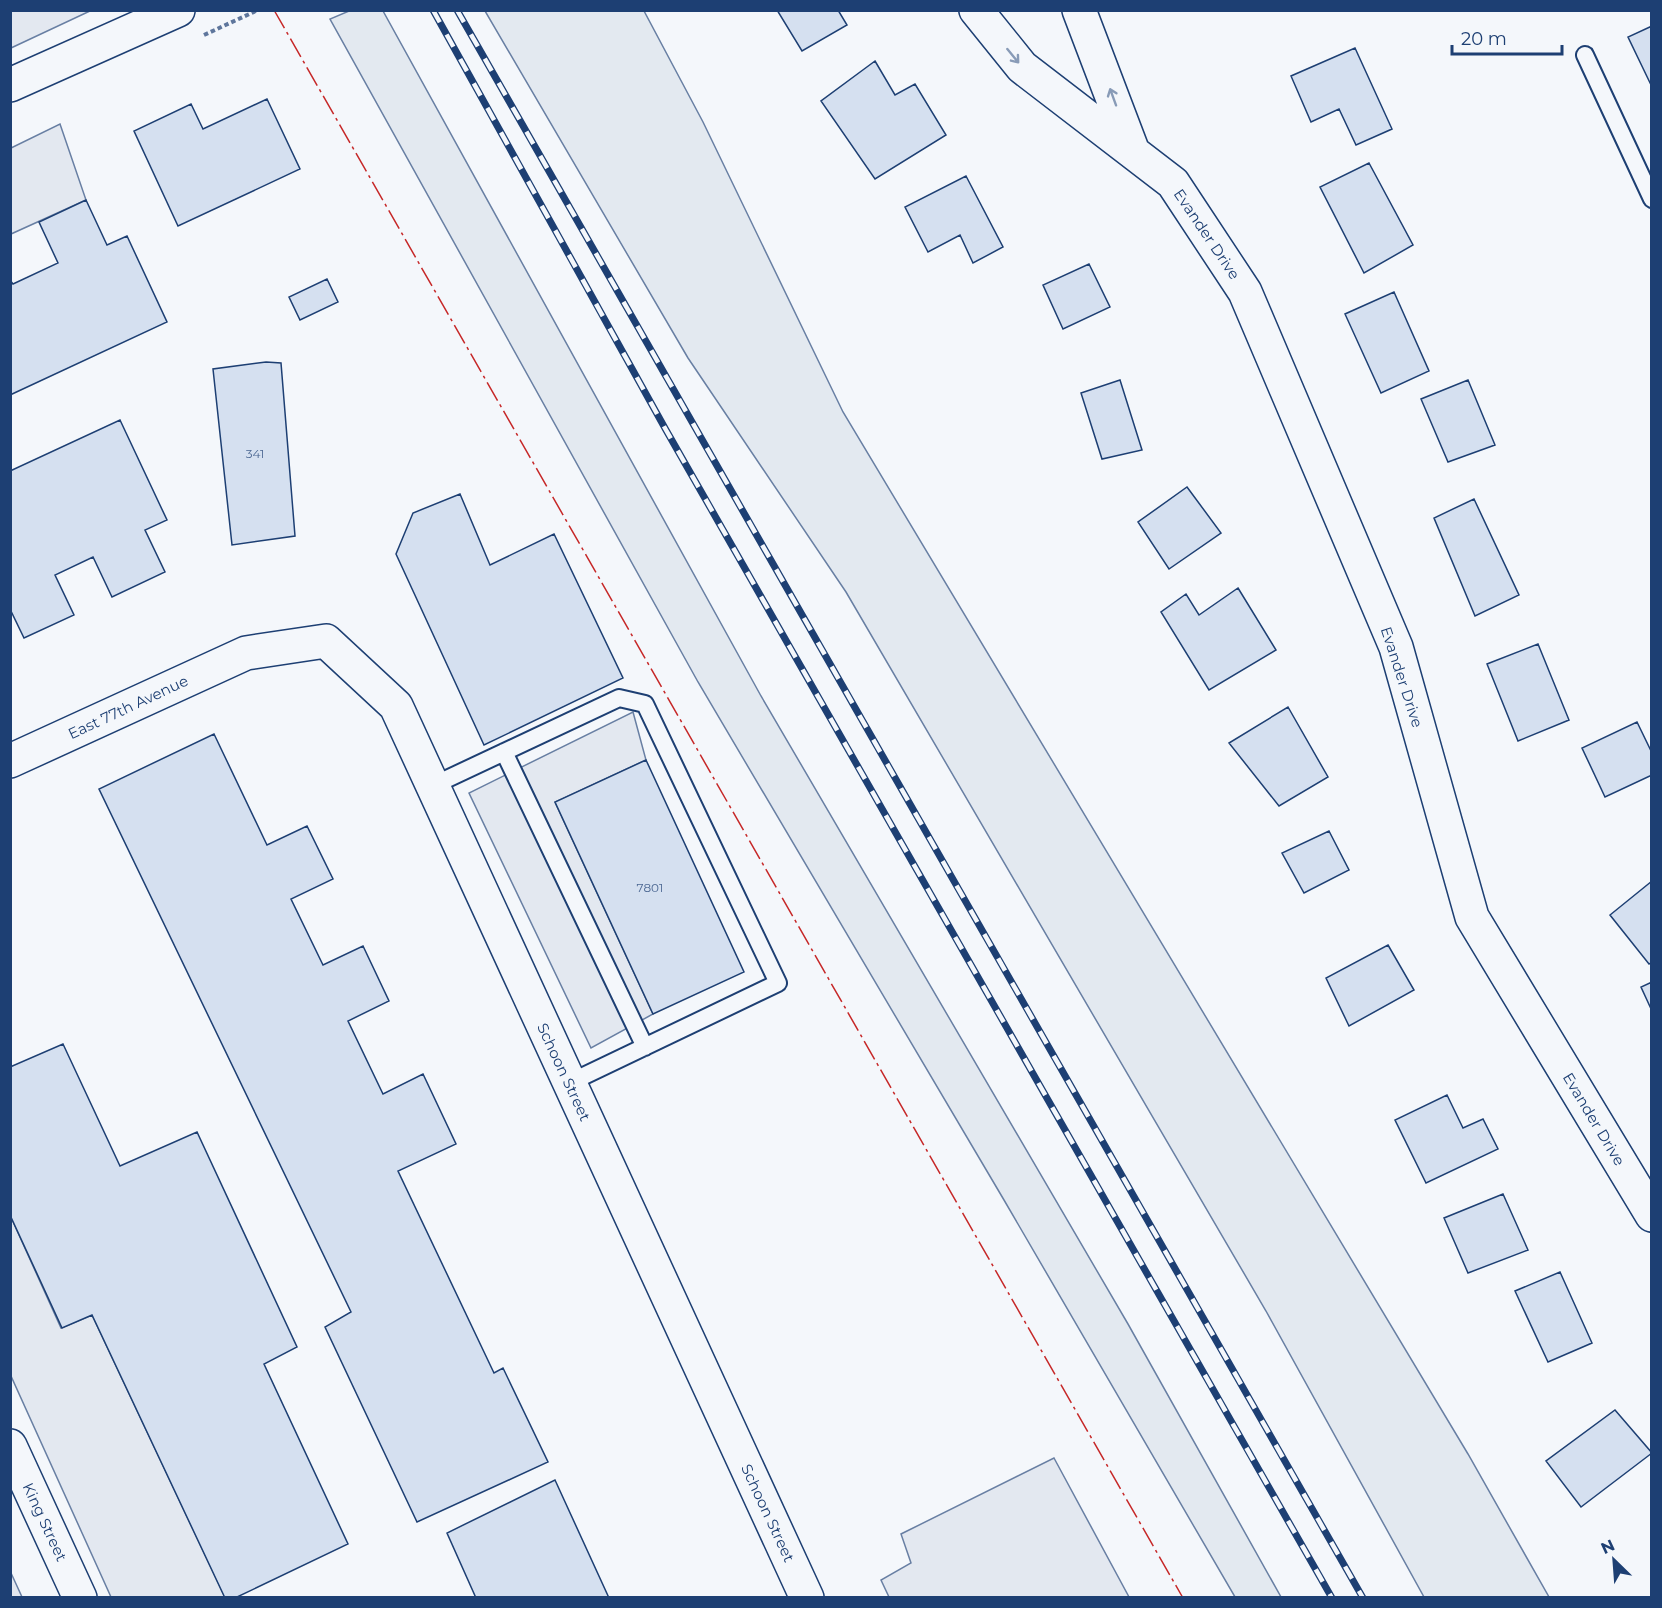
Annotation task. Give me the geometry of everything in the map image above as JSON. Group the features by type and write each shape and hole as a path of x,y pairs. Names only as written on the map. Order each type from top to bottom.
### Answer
{"street":[{"path":"10,85 178,10"},
{"name":"Evander Drive","path":"976,10 1022,67 1173,183 1245,292 1396,647 1472,917 1652,1215"},
{"path":"1079,10 1133,152"},
{"name":"Schoon Street","path":"246,653 326,641 396,706 807,1598"},
{"name":"East 77th Avenue","path":"10,760 246,653"},
{"name":"King Street","path":"10,1446 80,1598"}],"lane":[{"path":"1585,55 1652,199"},
{"path":"432,786 619,698 645,704 768,961 778,983 569,1083"},
{"path":"504,752 645,1047"}],"shaded area":[{"path":"11,10 90,10 90,11 11,48"},
{"path":"349,11 383,11 761,696 1128,1324 1281,1597 1235,1597 698,682 330,19"},
{"path":"485,11 644,11 703,122 843,412 1468,1454 1549,1597 1424,1597 1266,1311 846,592 688,358"},
{"path":"60,124 86,200 11,234 11,148"},
{"path":"633,712 646,760 555,802 653,1014 591,1048 469,793"},
{"path":"10,1215 61,1328 92,1315 225,1597 111,1597 11,1376"},
{"path":"1054,1458 1129,1597 889,1597 881,1580 911,1563 901,1534"},
{"path":"11,1573 22,1597 11,1597"}],"building":[{"path":"777,10 838,10 847,25 802,51"},
{"path":"1652,26 1652,87 1628,37"},
{"path":"1355,48 1392,129 1356,145 1339,109 1311,122 1291,76"},
{"path":"875,61 895,95 915,84 946,135 875,179 821,101"},
{"path":"267,99 300,169 178,226 134,131 191,104 203,129"},
{"path":"1369,163 1413,245 1364,273 1320,187"},
{"path":"966,176 1003,247 973,263 960,235 928,252 905,207"},
{"path":"86,200 107,245 127,236 167,322 10,395 10,280 13,284 58,263 39,222"},
{"path":"1089,264 1110,307 1063,329 1043,285"},
{"path":"327,279 338,302 300,320 289,297"},
{"path":"1394,292 1429,371 1381,393 1345,314"},
{"path":"266,362 281,363 295,536 232,545 213,369"},
{"path":"1120,380 1142,450 1102,459 1081,393"},
{"path":"1468,380 1495,445 1448,462 1421,399"},
{"path":"120,420 167,520 145,530 165,572 112,597 93,557 55,575 74,615 24,638 10,609 10,471"},
{"path":"1187,487 1221,533 1169,569 1138,522"},
{"path":"460,494 490,565 554,534 623,678 484,745 396,554 413,513"},
{"path":"1474,499 1519,595 1475,616 1434,518"},
{"path":"1238,588 1276,650 1209,690 1161,612 1186,594 1199,615"},
{"path":"1538,644 1569,720 1518,741 1487,664"},
{"path":"1288,707 1328,777 1279,806 1229,743"},
{"path":"1637,722 1652,753 1652,775 1605,797 1582,748"},
{"path":"214,734 267,845 307,826 333,879 291,899 323,965 363,946 389,1001 348,1021 383,1094 423,1074 456,1144 398,1171 494,1373 503,1368 548,1462 417,1522 325,1327 351,1312 99,789"},
{"path":"646,760 744,972 653,1014 555,802"},
{"path":"1329,831 1349,870 1304,893 1282,853"},
{"path":"1652,881 1652,962 1649,964 1610,915"},
{"path":"1388,945 1414,990 1349,1026 1326,978"},
{"path":"1652,982 1652,1011 1641,987"},
{"path":"63,1044 120,1166 197,1132 297,1347 264,1364 348,1544 235,1598 225,1598 92,1315 62,1328 10,1215 10,1067"},
{"path":"1447,1095 1463,1128 1483,1119 1498,1149 1426,1183 1395,1120"},
{"path":"1503,1194 1528,1250 1468,1273 1444,1218"},
{"path":"1560,1272 1592,1343 1548,1362 1515,1291"},
{"path":"1615,1410 1652,1453 1581,1507 1546,1461"},
{"path":"555,1480 609,1598 476,1598 447,1533"}],"railway":[{"path":"433,10 666,430 1332,1598"},
{"path":"457,10 1363,1598"}],"power":[{"path":"274,10 1183,1598"}]}
